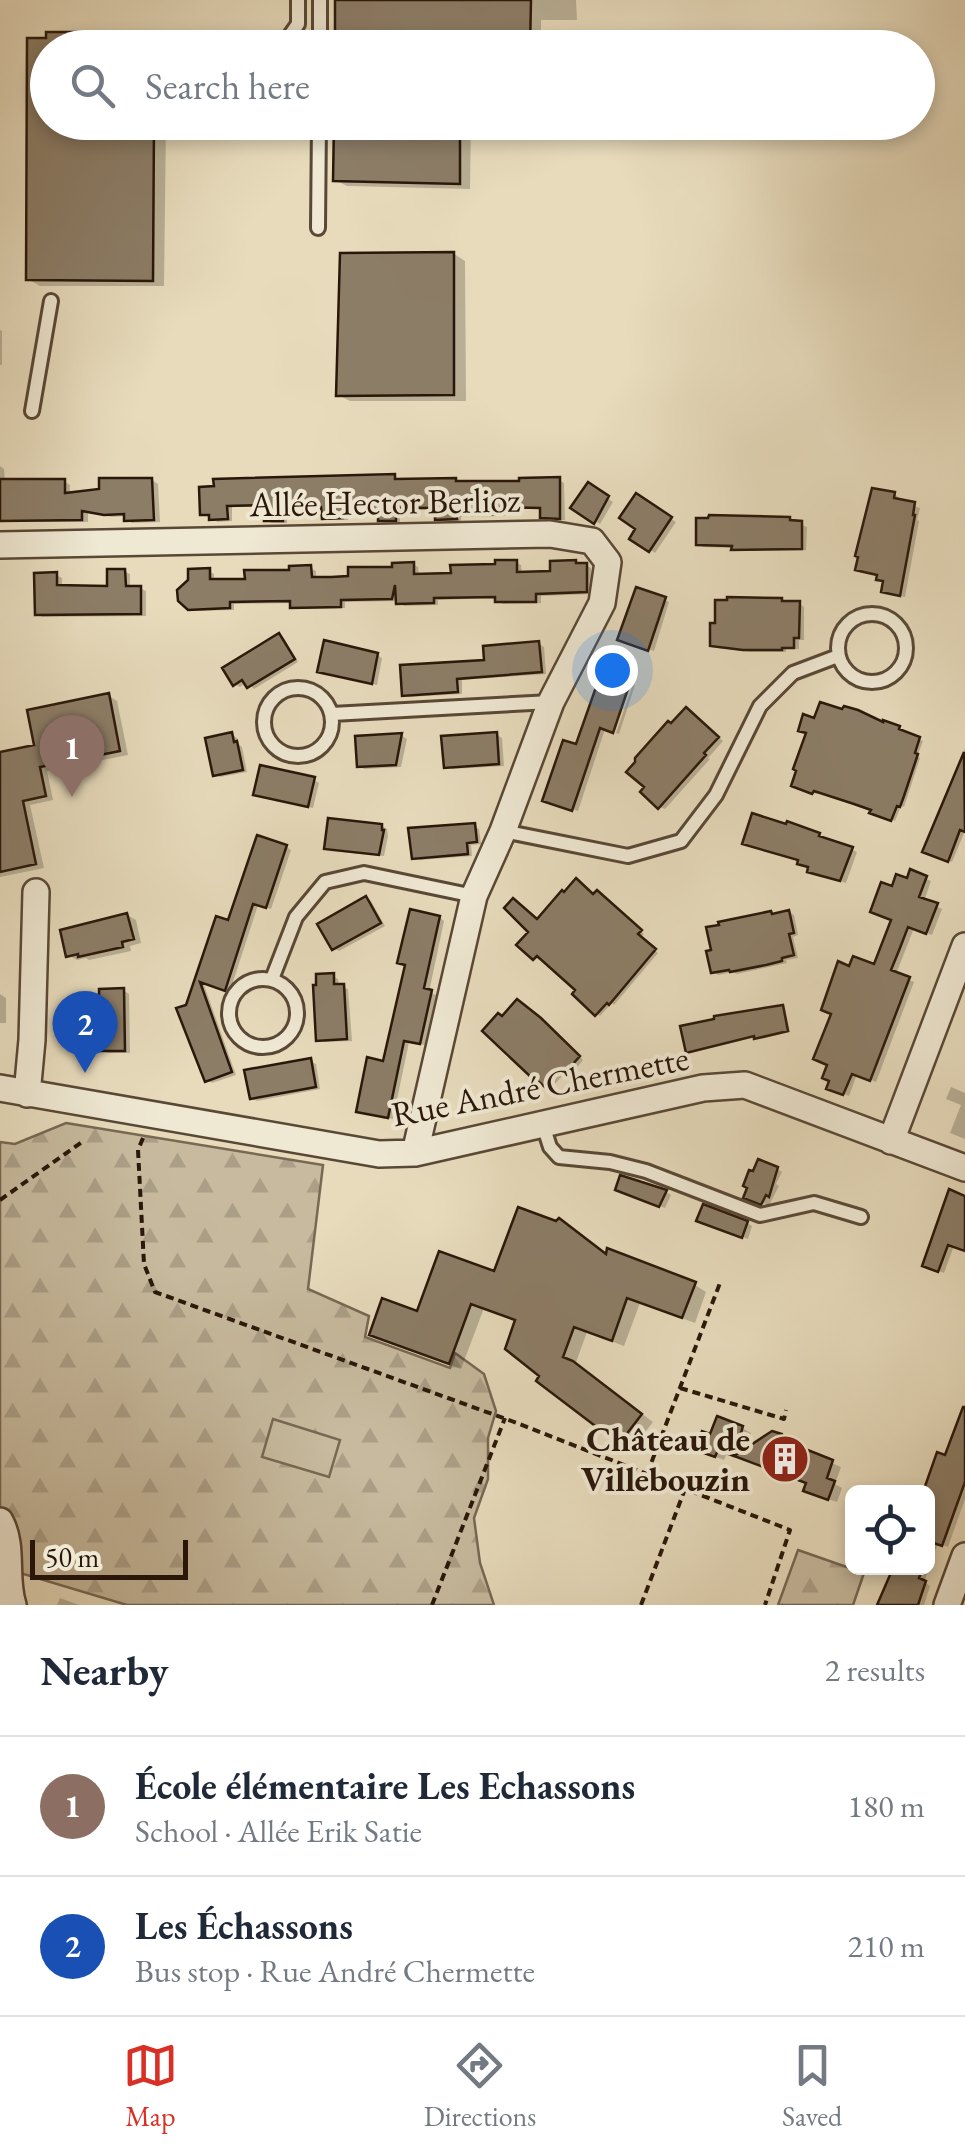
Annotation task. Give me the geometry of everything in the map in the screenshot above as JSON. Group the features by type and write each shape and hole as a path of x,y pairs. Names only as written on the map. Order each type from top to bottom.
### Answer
{"street":[{"name":"Allée Hector Berlioz","path":"0,544 550,534 592,541 608,562 602,603 552,702"},
{"path":"415,1152 474,896 552,702"},
{"path":"27,1094 36,892"},
{"path":"891,1141 965,946"},
{"name":"Rue André Chermette","path":"0,1088 379,1154 415,1152 703,1088 746,1085 965,1168"},
{"path":"0,1521 6,1532 14,1605"},
{"path":"948,1605 965,1556"}],"lane":[{"path":"294,30 298,24 298,0"},
{"path":"320,0 320,30"},
{"path":"318,228 319,140"},
{"path":"32,410 52,300"},
{"path":"863,614 890,618 905,640 901,666 880,682 854,678 844,670 838,656 842,630 863,614"},
{"path":"503,831 628,856 681,841 716,796 760,706 793,673 838,656"},
{"path":"290,688 316,692 332,714 328,740 307,756 280,752 266,734 264,718 268,704 290,688"},
{"path":"332,714 552,702"},
{"path":"272,979 296,917 325,882 364,872 474,896"},
{"path":"254,979 272,979 290,990 297,1016 288,1037 259,1047 244,1042 236,1034 228,1009 240,986 254,979"},
{"path":"543,1125 550,1147 560,1157 610,1162 646,1171 760,1215 814,1204 861,1218"}],"path":[{"path":"152,1115 138,1150 144,1264 155,1292 505,1418 790,1530 765,1605"},
{"path":"0,1200 82,1142"},
{"path":"647,1474 720,1283"},
{"path":"680,1388 784,1418 786,1410"},
{"path":"432,1605 505,1418"},
{"path":"641,1605 685,1488"}],"green space":[{"path":"66,1123 323,1165 308,1289 369,1316 365,1337 450,1368 455,1353 484,1374 496,1411 488,1438 488,1479 474,1518 480,1563 494,1605 127,1605 0,1567 0,1142 15,1144"},
{"path":"273,1419 340,1440 329,1477 262,1457"},
{"path":"798,1550 845,1566 845,1575 863,1575 853,1605 778,1605"}],"building":[{"path":"335,0 531,0 530,30 335,30"},
{"path":"27,38 30,140 154,140 153,281 26,280"},
{"path":"334,140 460,140 460,184 333,181"},
{"path":"454,252 454,395 336,396 340,253"},
{"path":"395,474 395,479 456,481 560,477 560,519 540,518 540,508 500,507 501,514 456,515 457,519 435,520 435,508 396,508 396,521 378,521 378,512 343,512 343,518 322,519 321,507 282,508 283,521 264,521 264,505 227,506 228,519 209,520 209,515 200,515 199,487 214,486 213,479"},
{"path":"99,478 152,478 154,520 124,521 124,514 82,511 82,520 0,521 0,479 65,479 65,493 99,489"},
{"path":"588,482 609,496 594,524 570,508"},
{"path":"872,488 895,492 894,498 915,502 900,596 881,592 883,581 876,580 877,575 855,570"},
{"path":"636,493 672,517 649,552 629,539 635,529 619,518"},
{"path":"790,517 802,521 802,549 731,550 732,546 696,545 696,518"},
{"path":"495,560 517,560 517,572 550,571 550,561 587,563 587,592 536,594 536,602 495,602 495,597 434,598 434,603 396,604 395,585 392,599 341,600 341,607 290,608 290,601 230,602 230,608 188,610 178,601 177,590 188,580 188,569 210,568 210,579 245,579 244,570 289,570 289,566 311,565 312,577 331,577 348,576 348,567 392,567 392,563 414,562 414,574 451,573 450,565 495,564"},
{"path":"107,569 125,569 126,586 141,586 141,614 35,615 34,573 57,572 57,585 107,586"},
{"path":"636,587 666,597 648,651 617,640"},
{"path":"727,597 800,601 799,638 794,638 794,648 743,650 710,646 715,600"},
{"path":"279,633 295,659 247,688 242,680 233,686 222,668"},
{"path":"324,640 378,653 372,684 317,672"},
{"path":"539,641 542,672 457,679 458,692 402,696 400,665 484,660 483,646"},
{"path":"602,670 631,680 613,733 600,728 572,811 542,801 563,740 576,744"},
{"path":"109,693 120,751 40,767 46,796 23,801 36,864 0,872 0,752 34,745 27,710"},
{"path":"820,702 858,710 920,737 904,796 891,821 854,804 791,786 806,733 798,731 803,714 814,718"},
{"path":"686,707 719,737 658,809 640,792 644,787 626,772 668,721 671,723"},
{"path":"232,732 243,770 213,776 205,738"},
{"path":"497,732 499,764 444,768 441,736"},
{"path":"402,733 396,765 357,767 355,736"},
{"path":"964,752 965,832 960,830 948,862 922,852"},
{"path":"260,765 315,777 308,807 253,795"},
{"path":"752,813 786,824 787,821 853,847 840,881 807,872 808,867 797,864 798,860 742,844"},
{"path":"328,818 382,824 379,855 324,849"},
{"path":"475,823 477,842 467,843 468,854 412,859 408,828"},
{"path":"257,835 287,845 266,908 253,904 225,991 200,982 232,1072 205,1082 176,1008 186,1005 216,916 228,920"},
{"path":"910,869 927,876 919,897 938,903 926,934 908,927 891,970 910,977 870,1081 852,1074 843,1095 826,1089 829,1081 822,1078 827,1065 813,1059 831,1014 821,1010 838,961 849,966 853,956 874,964 891,920 870,912 881,882 892,886 896,874 907,878"},
{"path":"576,878 593,894 597,890 642,930 638,934 656,949 595,1016 572,994 575,990 537,956 533,960 516,945 528,932 504,908 513,898 537,919"},
{"path":"366,896 381,923 332,950 317,924"},
{"path":"410,909 440,916 424,988 432,990 420,1044 404,1041 388,1118 356,1112 367,1057 383,1061 405,965 397,963"},
{"path":"789,910 794,955 766,965 711,973 706,927"},
{"path":"127,913 134,939 122,942 123,947 66,957 60,930"},
{"path":"334,973 334,984 344,984 347,1039 316,1041 313,985 316,974"},
{"path":"124,988 125,1051 100,1051 99,989"},
{"path":"517,999 580,1056 545,1087 482,1031"},
{"path":"783,1005 788,1031 686,1053 680,1026 714,1016"},
{"path":"311,1058 316,1087 250,1099 244,1070"},
{"path":"758,1159 778,1167 769,1197 766,1195 761,1205 743,1198 749,1170 753,1171"},
{"path":"620,1175 667,1190 659,1207 615,1190"},
{"path":"949,1189 965,1196 965,1251 948,1245 938,1272 922,1266"},
{"path":"703,1204 748,1221 742,1238 696,1221"},
{"path":"518,1207 556,1221 559,1218 606,1254 607,1248 696,1282 682,1318 627,1298 612,1341 574,1327 563,1357 642,1414 619,1444 536,1381 539,1376 505,1349 515,1320 471,1304 449,1364 369,1335 382,1298 417,1311 439,1251 494,1271"},
{"path":"965,1407 965,1482 942,1546 935,1544 935,1485 925,1485 937,1452 945,1455"},
{"path":"717,1416 743,1426 734,1456 718,1450 715,1457 695,1450 702,1431 710,1434"},
{"name":"Château de Villebouzin","path":"772,1431 782,1434 785,1441 833,1460 827,1478 835,1481 828,1500 803,1491 806,1483 734,1456"},
{"path":"890,1575 920,1575 926,1581 918,1605 877,1605"}],"place":[{"name":"École élémentaire Les Echassons","path":"72,797"},
{"name":"Les Échassons","path":"85,1073"},
{"name":"Château de Villebouzin","path":"785,1459"}]}
